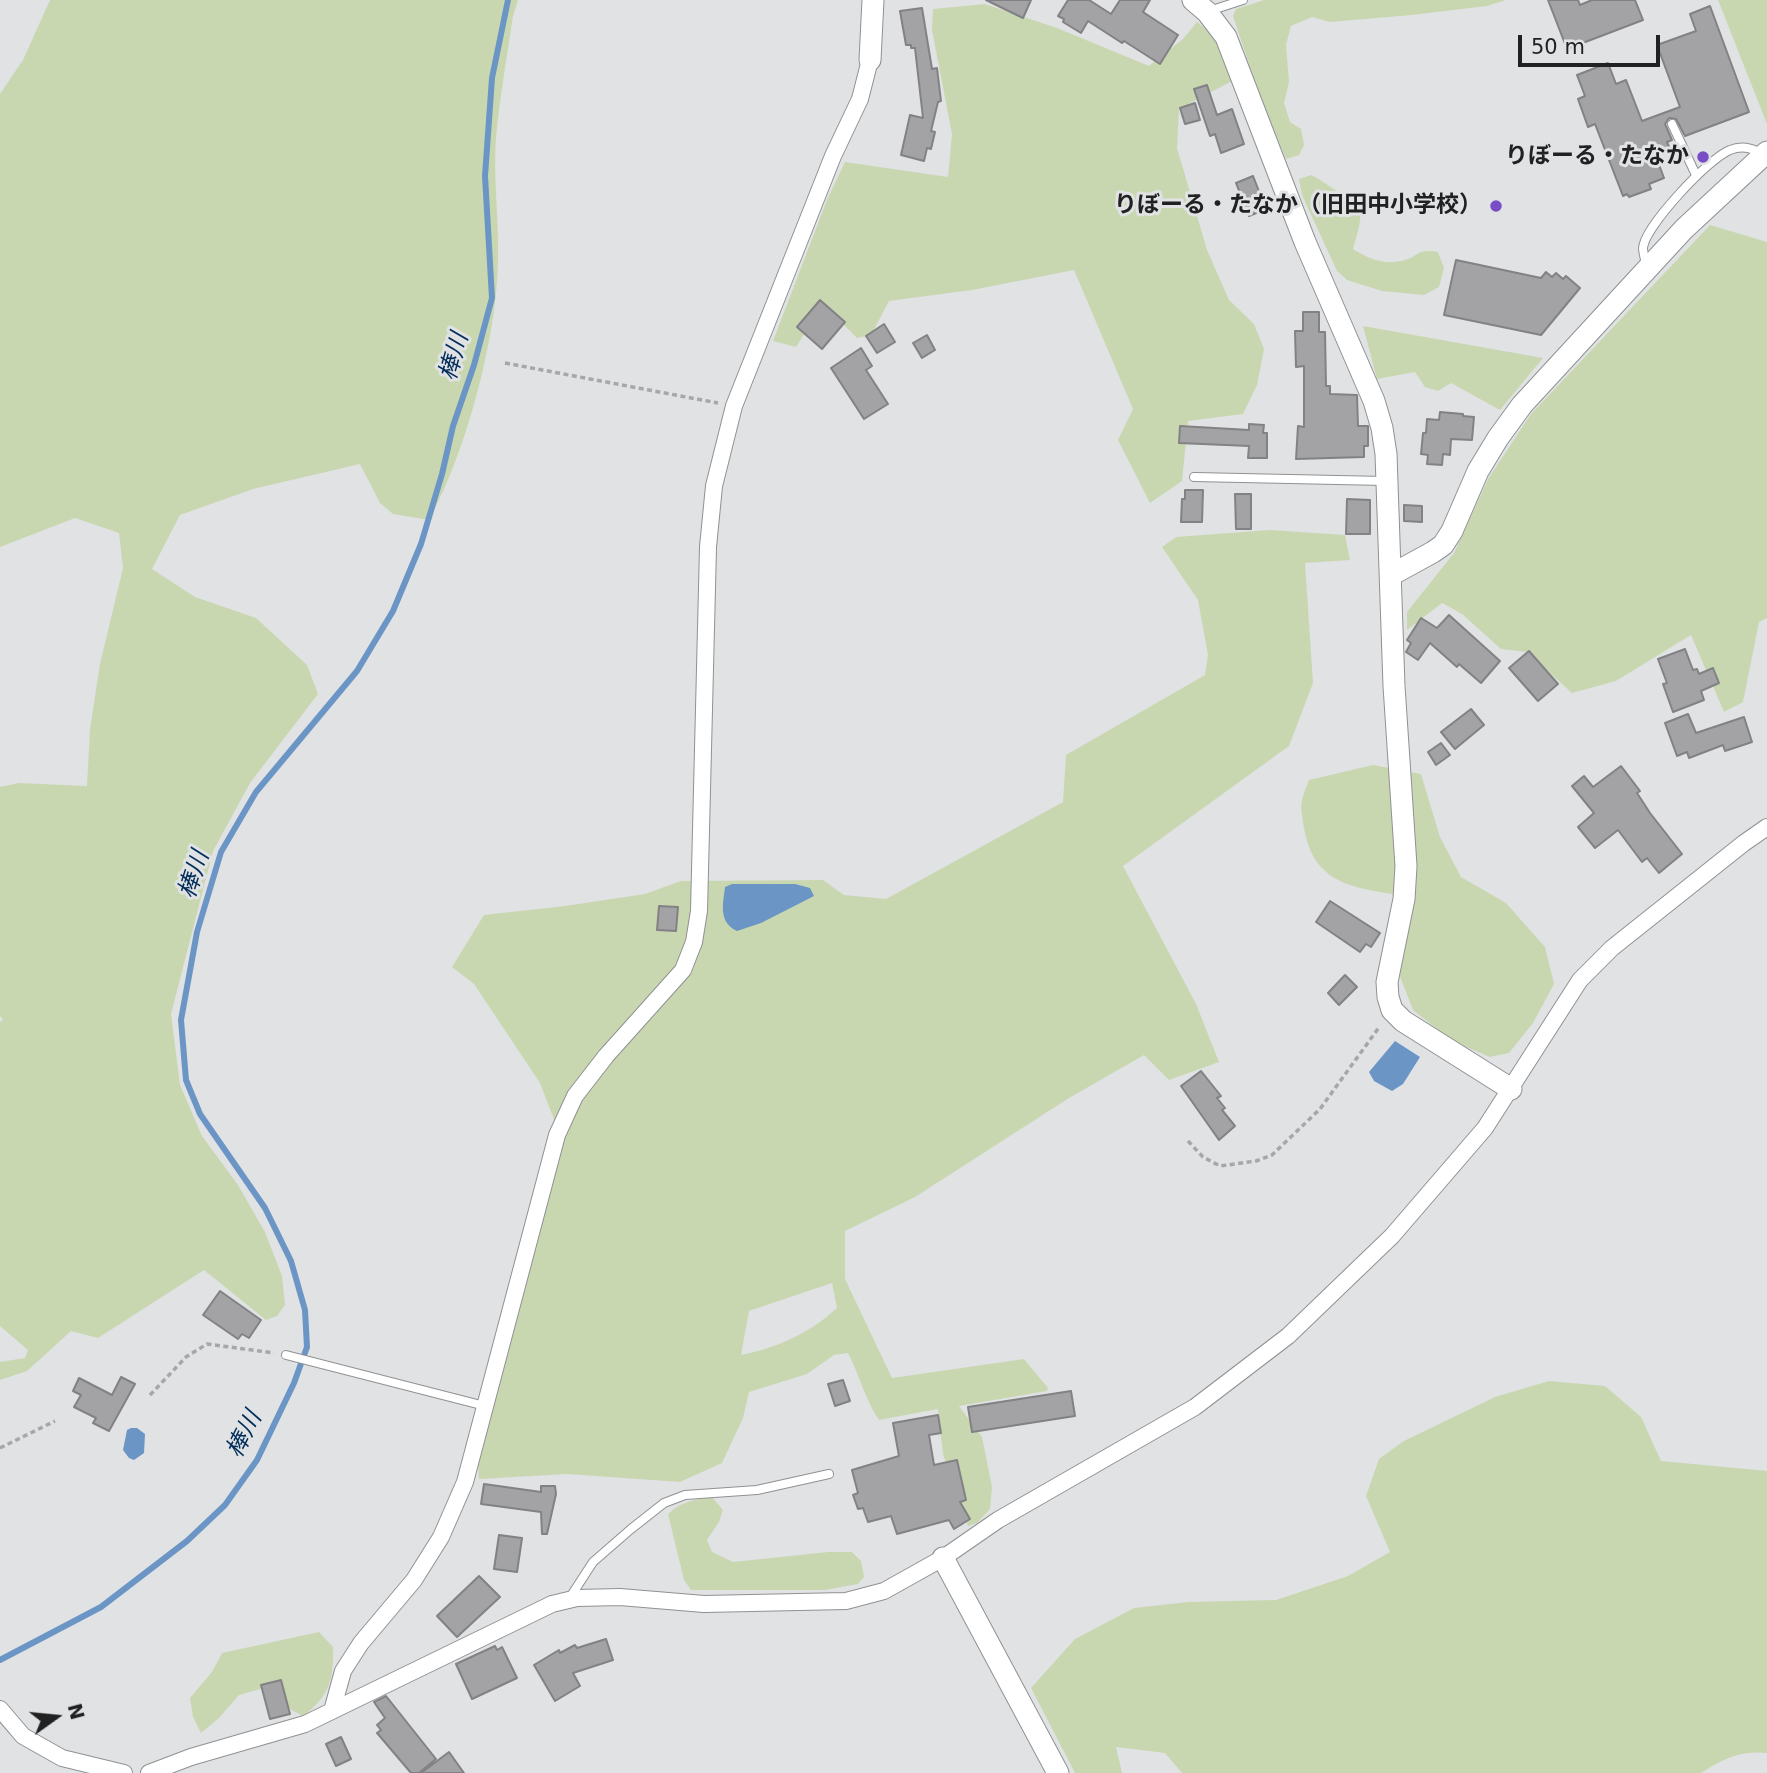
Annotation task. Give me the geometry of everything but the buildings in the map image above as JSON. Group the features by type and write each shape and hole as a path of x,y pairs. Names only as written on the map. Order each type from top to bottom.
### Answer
{"street":[{"path":"332,1711 343,1671 361,1643 414,1580 441,1538 464,1482 558,1135 575,1096 606,1056 683,970 694,942 700,897 708,547 715,486 734,406 833,156 860,99 870,60 873,0"},
{"path":"1200,6 1226,37 1305,242 1374,401 1382,428 1388,481 1394,686 1406,866 1404,899 1387,982 1388,997 1392,1010 1403,1021 1511,1089"},
{"path":"1391,575 1443,545 1452,531 1478,471 1497,438 1522,405 1694,219 1766,153"},
{"path":"149,1773 191,1757 284,1732 552,1604 568,1600 620,1597 704,1604 846,1601 884,1591 943,1558 998,1520 1195,1407 1288,1336 1392,1236 1485,1128 1580,980 1604,956 1767,827"},
{"path":"943,1558 1058,1773"},
{"path":"0,1709 23,1735 62,1758 124,1773"}],"lane":[{"path":"1200,6 1243,0"},
{"path":"1672,124 1696,175"},
{"path":"1646,269 1643,246 1653,228 1696,175 1711,161 1730,150 1745,146 1766,153"},
{"path":"1194,477 1388,481"},
{"path":"286,1355 485,1406"},
{"path":"568,1600 593,1562 664,1503 685,1495 757,1490 829,1474"}],"path":[{"path":"505,363 734,406"},
{"path":"1188,1141 1203,1157 1220,1166 1256,1161 1272,1155 1320,1109 1392,1010"},
{"path":"150,1395 186,1357 207,1344 286,1355"},
{"path":"0,1448 55,1421"}],"green space":[{"path":"50,0 518,0 513,16 496,137 498,260 492,324 467,428 443,493 429,520 393,514 380,503 360,464 253,489 180,515 152,569 195,597 256,618 307,665 318,694 250,783 213,851 171,1014 180,1085 202,1136 238,1185 265,1232 282,1276 285,1305 277,1316 266,1320 204,1270 98,1338 71,1331 27,1371 0,1380 0,1362 25,1358 28,1350 0,1326 0,1022 3,1020 0,1016 0,787 19,783 87,786 90,729 100,664 123,568 119,533 75,518 0,547 0,94 23,60"},
{"path":"1264,0 1506,0 1487,6 1412,15 1330,22 1312,17 1291,26 1286,45 1289,82 1284,103 1290,122 1301,129 1304,145 1299,155 1286,159 1260,97 1233,16 1236,9"},
{"path":"1718,0 1767,0 1767,124"},
{"path":"985,4 1057,28 1149,66 1183,39 1197,22 1217,38 1234,80 1179,109 1177,148 1207,250 1229,300 1254,324 1264,349 1257,385 1243,414 1188,421 1182,481 1150,503 1118,440 1133,409 1074,270 972,290 889,301 871,335 857,338 823,304 796,347 773,341 827,200 845,162 948,177 952,134 932,30 933,9"},
{"path":"1311,175 1357,201 1360,221 1353,249 1370,258 1388,262 1407,260 1425,251 1438,252 1444,268 1439,287 1424,295 1382,291 1347,280 1337,271 1302,195 1299,179"},
{"path":"1710,225 1767,242 1767,618 1759,622 1743,702 1724,712 1691,635 1616,681 1572,693 1527,652 1501,649 1462,614 1442,603 1407,630 1407,612 1454,553 1488,479 1531,414"},
{"path":"1363,326 1543,358 1500,410 1451,383 1438,391 1425,387 1415,372 1377,379"},
{"path":"1270,530 1345,535 1350,560 1305,563 1313,683 1289,746 1123,866 1196,1004 1219,1062 1169,1080 1144,1055 1069,1098 915,1197 845,1231 845,1279 892,1378 1024,1359 1048,1388 1047,1391 959,1406 982,1437 992,1487 990,1509 977,1523 968,1526 943,1454 938,1409 879,1420 848,1353 834,1355 807,1374 749,1392 743,1418 722,1463 680,1482 567,1474 479,1479 478,1462 562,1140 540,1083 474,984 452,967 484,915 645,894 681,881 823,880 844,895 886,899 1063,802 1066,755 1205,675 1208,655 1198,600 1162,547 1176,537","holes":["832,1283 837,1308 816,1325 792,1338 741,1355 749,1311"]},
{"path":"1373,765 1421,774 1440,837 1461,877 1506,903 1545,947 1554,984 1533,1023 1509,1053 1490,1057 1452,1041 1413,1010 1399,974 1407,929 1392,894 1347,884 1334,878 1315,859 1304,828 1301,808 1309,780"},
{"path":"1549,1381 1605,1386 1641,1417 1661,1461 1767,1471 1767,1753 1732,1757 1701,1773 1182,1773 1165,1753 1116,1747 1122,1773 1075,1773 1031,1688 1075,1639 1134,1608 1188,1602 1276,1600 1348,1576 1390,1552 1366,1496 1379,1459 1404,1441 1495,1397"},
{"path":"712,1497 723,1510 719,1522 707,1540 712,1552 733,1562 852,1552 861,1561 864,1577 858,1584 825,1590 691,1590 684,1580 668,1514 683,1504"},
{"path":"319,1632 333,1647 332,1669 324,1694 312,1709 303,1716 290,1709 278,1684 239,1695 219,1718 201,1733 193,1717 190,1698 212,1672 222,1653"}],"water":[{"path":"732,884 795,884 810,888 814,896 761,923 737,931 727,923 723,912 725,887"},
{"path":"1395,1041 1420,1057 1403,1084 1392,1091 1374,1081 1369,1072"},
{"path":"137,1428 145,1434 144,1453 134,1460 123,1450 127,1430"}],"waterway":[{"name":"棒川","path":"0,1660 101,1607 187,1541 225,1505 257,1460 294,1383 307,1347 305,1310 291,1261 265,1208 200,1114 186,1080 181,1020 197,932 221,852 256,792 357,671 393,611 421,544 492,298 485,176 492,78 508,0"}],"place":[{"name":"りぼーる・たなか","path":"1703,157"},
{"name":"りぼーる・たなか（旧田中小学校）","path":"1496,206"}]}
